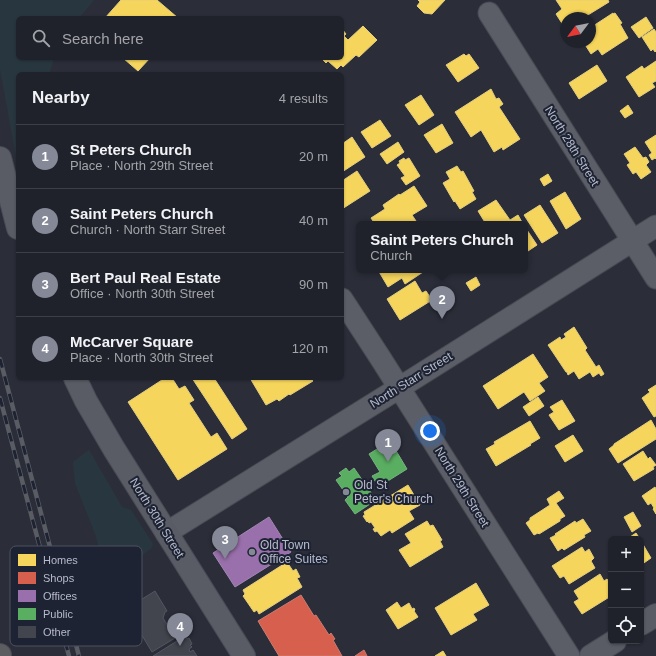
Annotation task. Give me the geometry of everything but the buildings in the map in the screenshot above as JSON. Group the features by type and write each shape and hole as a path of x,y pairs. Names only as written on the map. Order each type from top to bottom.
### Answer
{"main road":[{"path":"0,158 16,220"},
{"name":"North 30th Street","path":"76,380 86,402 114,449 244,656"},
{"path":"644,622 656,615"},
{"path":"591,656 610,644"}],"street":[{"name":"North 28th Street","path":"488,13 656,278"},
{"name":"North Starr Street","path":"166,533 656,226"},
{"name":"North 29th Street","path":"344,302 569,656"}],"shaded area":[{"path":"0,0 94,0 81,16 16,16 16,60 53,60 50,72 16,72 16,156 0,69"},
{"path":"89,450 122,507 131,510 153,544 151,549 142,555 142,546 98,546 96,536 75,483 73,462"}],"railway":[{"path":"0,359 50,546"},
{"path":"0,398 40,546"},
{"path":"66,646 69,656"},
{"path":"76,646 79,656"}],"place":[{"name":"Saint Peters Church","path":"442,319"},
{"name":"St Peters Church","path":"388,462"},
{"name":"Old St Peter's Church","path":"346,492"},
{"name":"Old Town Office Suites","path":"252,552"},
{"name":"Bert Paul Real Estate","path":"225,559"},
{"name":"McCarver Square","path":"180,646"}]}
